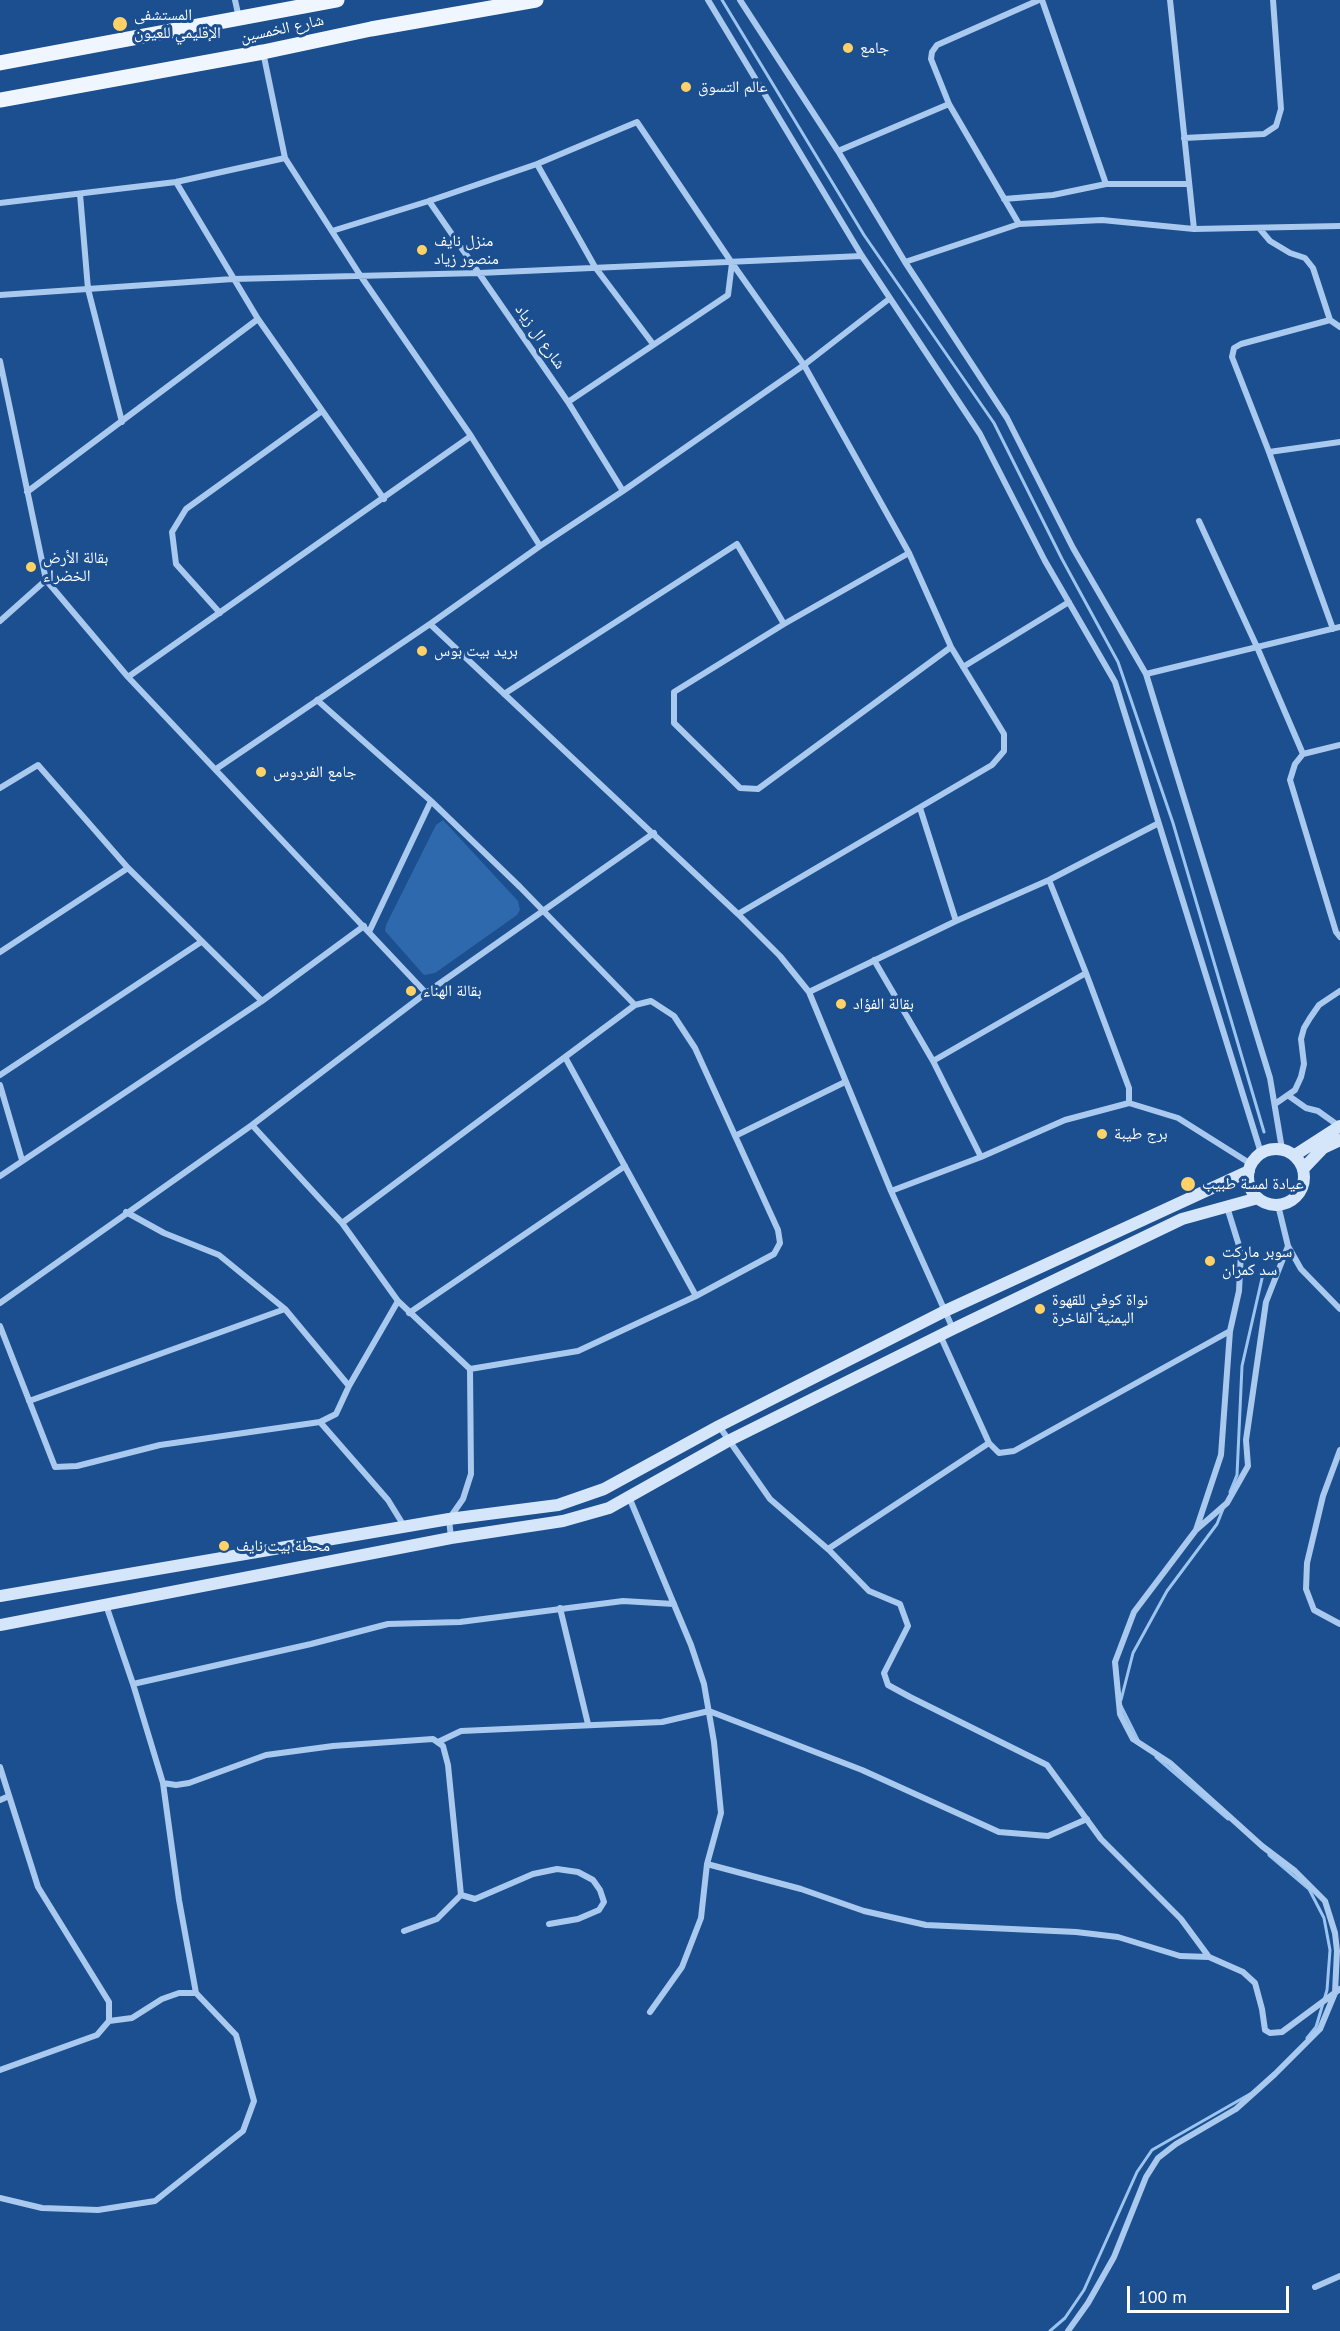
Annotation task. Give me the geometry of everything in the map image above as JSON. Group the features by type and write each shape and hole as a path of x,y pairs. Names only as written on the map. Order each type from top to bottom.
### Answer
{"main road":[{"name":"شارع الخمسين","path":"0,63 337,0"},
{"name":"شارع الخمسين","path":"0,100 264,52 371,28 508,2 536,0"},
{"path":"1295,1155 1340,1126"},
{"path":"1303,1169 1323,1148 1340,1140"},
{"path":"0,1596 449,1519 558,1505 604,1489 719,1426 945,1311 1250,1168 1261,1153 1267,1150 1282,1149 1295,1155 1303,1169 1304,1182 1298,1195 1292,1200 1278,1205 1264,1202 1258,1198 1250,1186 1250,1168"},
{"path":"0,1625 451,1538 563,1521 609,1508 728,1441 940,1335 1182,1219 1258,1198"}],"street":[{"path":"235,0 240,19"},
{"path":"708,0 862,256 980,434 1114,682 1261,1153"},
{"path":"740,0 838,151 905,262 1007,418 1074,548 1146,675 1270,1078 1282,1149"},
{"path":"1019,224 949,105 931,59 932,52 937,45 1041,0 1106,184"},
{"path":"1170,0 1194,229"},
{"path":"1184,138 1264,134 1276,126 1281,109 1273,0"},
{"path":"264,52 285,158 360,275 471,436 540,546"},
{"path":"838,151 949,105"},
{"path":"332,231 537,164 638,122 732,263 804,365 909,553 951,647 1004,734 1004,751 992,765 738,914"},
{"path":"0,204 176,182 285,158"},
{"path":"537,164 595,267 653,344"},
{"path":"176,182 258,319 384,499"},
{"path":"1004,199 1053,195 1106,184 1189,184"},
{"path":"80,194 88,289 122,422"},
{"name":"شارع ال زياد","path":"429,201 568,402 623,491"},
{"path":"905,262 1019,224 1102,220 1194,229 1340,226"},
{"path":"1258,228 1270,241 1290,253 1305,258 1313,268 1330,320 1340,327"},
{"path":"0,296 233,279 479,273 862,256"},
{"path":"568,402 728,295 732,263"},
{"path":"216,769 804,365 889,299"},
{"path":"27,492 258,319"},
{"path":"1146,675 1337,628 1232,357 1234,348 1240,344 1330,320"},
{"path":"0,362 46,580 129,677 426,993"},
{"path":"219,613 176,564 172,532 186,508 322,411"},
{"path":"129,677 471,436"},
{"path":"1269,452 1340,442"},
{"path":"1199,521 1303,754"},
{"path":"504,694 737,544 784,624"},
{"path":"909,553 784,624 674,692 674,723 741,788 758,789 951,647"},
{"path":"0,621 46,580"},
{"path":"963,667 1069,602"},
{"path":"430,624 738,914 780,956 809,992 891,1191 953,1329"},
{"path":"317,700 431,801 635,1005"},
{"path":"1340,745 1303,754 1295,764 1290,780 1336,932 1340,937"},
{"path":"0,788 38,765 129,868 262,1001"},
{"path":"369,932 431,801"},
{"path":"920,808 956,921"},
{"path":"809,992 956,921 1048,880 1157,824"},
{"path":"0,1303 252,1125 426,993 654,833"},
{"path":"0,952 129,868"},
{"path":"1048,880 1129,1088 1129,1103"},
{"path":"0,1176 262,1001 364,926"},
{"path":"0,1075 201,942"},
{"path":"874,960 933,1061 981,1157"},
{"path":"933,1061 1086,973"},
{"path":"1275,1104 1295,1090 1304,1072 1302,1039 1304,1028 1319,1005 1340,991"},
{"path":"342,1223 635,1005 651,1001 674,1016 695,1048 778,1230 780,1243 774,1254 696,1296 578,1351 470,1369"},
{"path":"565,1057 696,1296"},
{"path":"735,1136 845,1082"},
{"path":"0,1085 22,1160"},
{"path":"1289,1096 1340,1126"},
{"path":"891,1191 981,1157 1065,1120 1129,1103 1178,1118 1250,1168"},
{"path":"252,1125 342,1223 398,1301 470,1369 471,1474 463,1499 449,1519 451,1538"},
{"path":"409,1313 625,1166"},
{"path":"1278,1205 1288,1246 1301,1269 1340,1309"},
{"path":"1196,1530 1221,1455 1230,1331 1239,1291 1241,1252 1227,1207"},
{"path":"126,1212 164,1233 219,1255 285,1309 349,1386"},
{"path":"1068,2331 1088,2303 1114,2257 1146,2177 1158,2158 1176,2144 1236,2109 1275,2074 1320,2029 1337,1991 1335,1933 1324,1900 1295,1871 1262,1846 1170,1763 1132,1739 1120,1714 1115,1662 1134,1612 1196,1530 1227,1503 1248,1466 1246,1440 1266,1302 1288,1246"},
{"path":"0,1326 55,1467 77,1466 160,1445 321,1422 336,1414 349,1386 398,1301"},
{"path":"29,1401 285,1309"},
{"path":"940,1335 989,1443 999,1453 1014,1451 1230,1331"},
{"path":"321,1422 388,1500 405,1527"},
{"path":"719,1426 770,1499 828,1549 869,1590 900,1604 908,1626 884,1673 888,1685 1047,1765 1101,1839 1180,1919 1209,1957"},
{"path":"828,1549 989,1443"},
{"path":"1340,1450 1320,1507 1307,1563 1306,1589 1314,1610 1340,1624"},
{"path":"629,1497 674,1604 704,1684 721,1813 707,1864 701,1918 682,1967 650,2012"},
{"path":"133,1684 311,1644 388,1624 460,1622 623,1601 674,1604"},
{"path":"0,2198 42,2208 98,2210 154,2200 243,2131 254,2101 236,2035 196,1993 179,1900 163,1783 106,1605"},
{"path":"560,1608 588,1724"},
{"path":"438,1742 462,1731 662,1722 709,1711 862,1770 999,1832 1048,1836 1087,1819"},
{"path":"163,1783 176,1785 189,1783 266,1755 333,1746 433,1739 443,1746 448,1765 461,1895"},
{"path":"0,1767 38,1887 109,2002 109,2021 97,2036 0,2070"},
{"path":"0,1800 9,1796"},
{"path":"707,1864 801,1889 864,1911 926,1925 1118,1937 1180,1956 1209,1957 1243,1972 1255,1983 1265,2030 1270,2033 1282,2032 1337,1991"},
{"path":"461,1895 476,1899 532,1874 557,1869 578,1872 593,1880 604,1902 599,1910 578,1919 549,1924"},
{"path":"404,1931 436,1919 461,1895"},
{"path":"109,2021 132,2018 162,1999 179,1994 196,1993"},
{"path":"1315,2287 1340,2276"}],"shaded area":[{"path":"443,820 518,901 520,910 517,915 435,973 424,975 385,931 436,825"}],"waterway":[{"path":"722,0 864,235 994,423 1062,559 1118,662 1173,823 1264,1132"},
{"path":"1230,1492 1237,1475 1242,1366 1263,1274"},
{"path":"1121,1700 1133,1653 1167,1591 1217,1524 1223,1509"},
{"path":"1121,1706 1138,1740"},
{"path":"1156,1757 1228,1819"},
{"path":"1269,1855 1309,1889 1324,1918 1330,1950 1327,1990 1316,2027 1307,2038"},
{"path":"1050,2331 1065,2318 1084,2290 1137,2172 1152,2150 1250,2094"}],"place":[{"name":"المستشفى الإقليمي للعيون","path":"120,24"},
{"name":"جامع","path":"848,48"},
{"name":"عالم التسوق","path":"686,87"},
{"name":"منزل نايف منصور زياد","path":"422,250"},
{"name":"بقالة الأرض الخضراء","path":"31,567"},
{"name":"بريد بيت بوس","path":"422,651"},
{"name":"جامع الفردوس","path":"261,772"},
{"name":"بقالة الهناء","path":"411,991"},
{"name":"بقالة الفؤاد","path":"841,1004"},
{"name":"برج طيبة","path":"1102,1134"},
{"name":"عيادة لمسة طبيب","path":"1188,1184"},
{"name":"سوبر ماركت سد كمران","path":"1210,1261"},
{"name":"نواة كوفي للقهوة اليمنية الفاخرة","path":"1040,1309"},
{"name":"محطة بيت نايف","path":"224,1546"}]}
